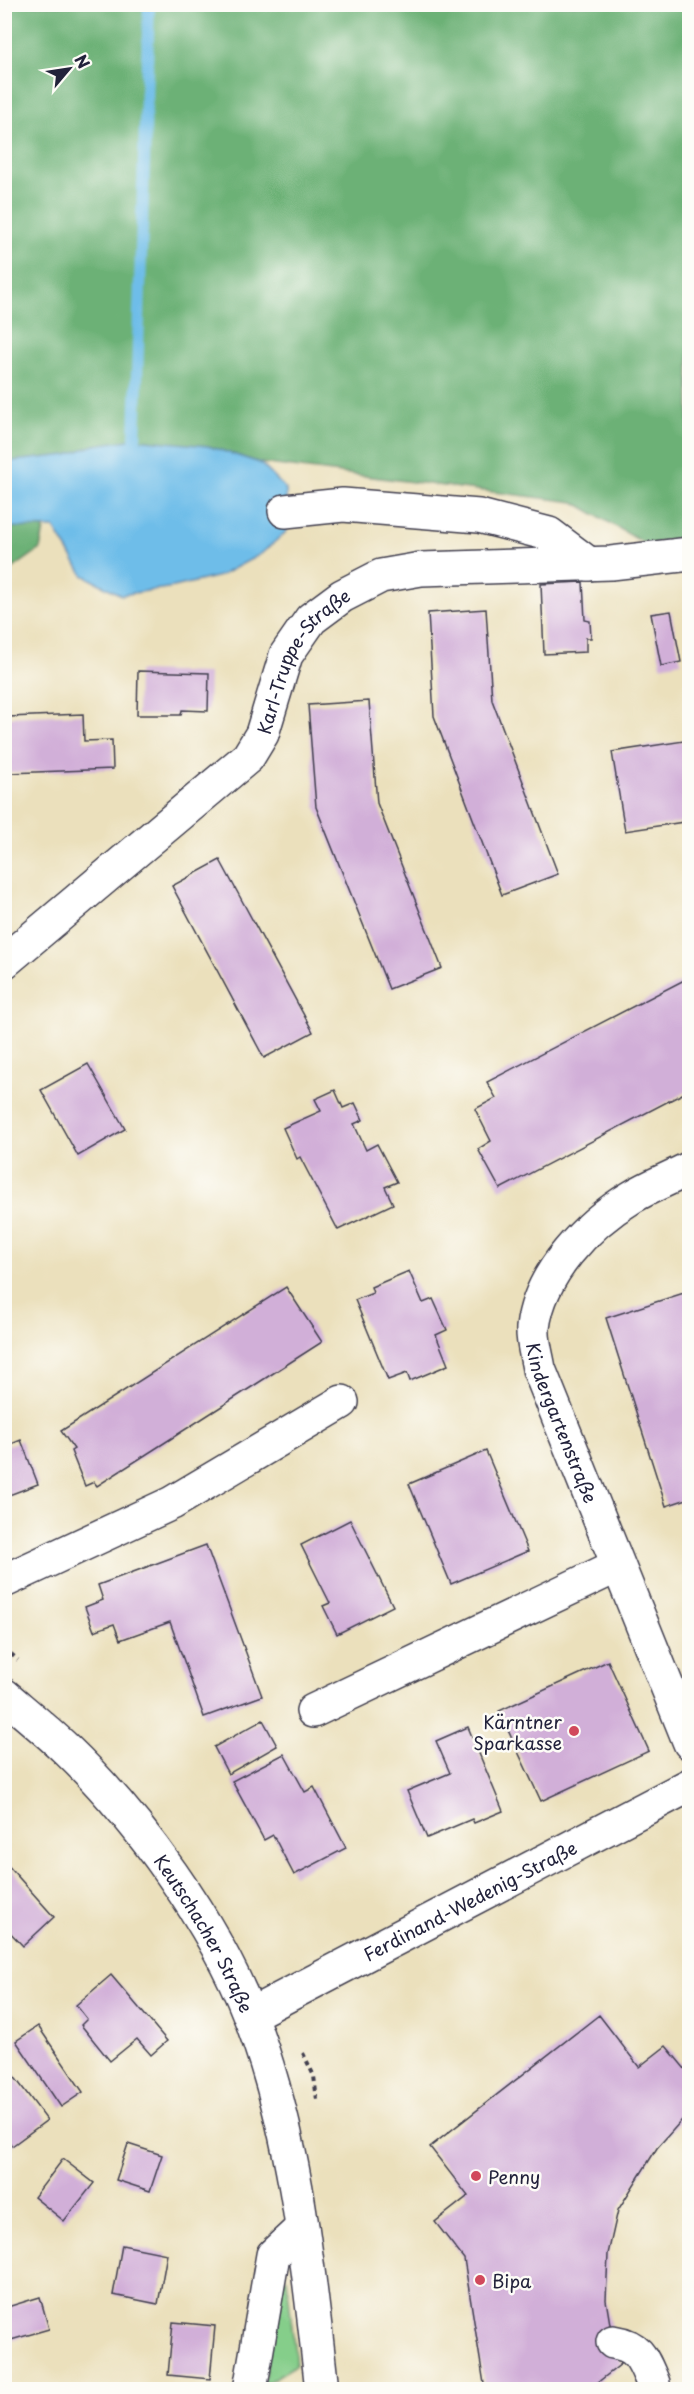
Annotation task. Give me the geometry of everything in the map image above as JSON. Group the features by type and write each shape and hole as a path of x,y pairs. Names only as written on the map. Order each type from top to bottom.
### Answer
{"street":[{"path":"285,511 343,505 479,516 549,534 589,564"},
{"name":"Karl-Truppe-Straße","path":"4,962 248,757 261,734 286,655 311,619 342,596 381,576 421,569 589,564 690,554"},
{"name":"Kindergartenstraße","path":"690,1168 632,1197 599,1222 565,1257 538,1302 533,1331 539,1369 690,1743"},
{"path":"4,1581 172,1503 342,1402"},
{"path":"313,1711 617,1566"},
{"name":"Keutschacher Straße","path":"4,1695 66,1749 104,1789 164,1864 212,1936 250,2015 274,2087 299,2200 319,2389"},
{"name":"Ferdinand-Wedenig-Straße","path":"250,2015 690,1785"},
{"path":"250,2390 273,2255 302,2228"},
{"path":"613,2342 629,2344 642,2357 653,2383 651,2390"}],"green space":[{"path":"5,5 689,5 689,536 647,545 574,502 260,463 208,446 55,477 40,549 5,574"},
{"path":"282,2279 287,2279 296,2365 263,2385"}],"water":[{"path":"135,439 208,446 260,463 286,489 287,531 261,554 220,576 174,587 121,595 83,575 54,528 5,527 4,462 67,455 95,445"}],"building":[{"path":"583,582 585,620 590,621 591,638 586,638 586,652 544,654 541,584"},
{"path":"486,609 492,700 558,874 502,895 434,716 428,613"},
{"path":"671,611 681,662 661,666 651,614"},
{"path":"138,671 209,673 208,711 182,710 181,715 137,715"},
{"path":"369,701 377,803 442,968 389,989 316,807 308,705"},
{"path":"83,714 84,741 112,740 113,769 10,773 8,717"},
{"path":"690,740 690,821 625,831 612,752"},
{"path":"220,860 313,1032 264,1058 172,886"},
{"path":"690,977 690,1090 500,1189 478,1149 491,1141 475,1109 496,1098 487,1082"},
{"path":"88,1064 125,1129 78,1156 41,1090"},
{"path":"335,1090 343,1108 355,1103 363,1120 354,1124 366,1150 377,1144 397,1182 385,1187 393,1204 338,1230 300,1157 297,1159 283,1128 321,1111 315,1099"},
{"path":"409,1271 423,1303 433,1299 447,1330 436,1335 448,1365 410,1381 407,1373 388,1380 355,1300 373,1293 371,1287"},
{"path":"286,1287 322,1342 97,1486 94,1482 85,1486 71,1451 74,1449 61,1431"},
{"path":"690,1291 690,1498 666,1506 606,1318"},
{"path":"21,1440 38,1484 4,1497 4,1447"},
{"path":"486,1451 528,1551 451,1584 409,1484"},
{"path":"350,1520 393,1606 337,1634 323,1606 330,1603 301,1545"},
{"path":"206,1545 262,1696 204,1717 170,1622 120,1640 114,1624 94,1631 85,1607 103,1600 98,1585"},
{"name":"Kärntner Sparkasse","path":"608,1661 649,1751 541,1801 499,1711"},
{"path":"263,1720 277,1746 228,1774 214,1747"},
{"path":"468,1727 503,1811 474,1823 472,1819 427,1838 407,1791 450,1773 436,1741"},
{"path":"284,1754 305,1792 314,1787 346,1848 294,1875 273,1835 264,1840 232,1781"},
{"path":"4,1861 54,1917 23,1946 4,1926"},
{"path":"111,1975 167,2041 151,2055 137,2039 110,2061 81,2025 87,2019 76,2005"},
{"path":"599,2015 639,2067 666,2046 690,2075 690,2111 657,2148 618,2210 608,2254 606,2300 613,2342 621,2364 588,2390 485,2390 464,2259 435,2222 468,2196 430,2147"},
{"path":"38,2026 83,2092 61,2107 16,2041"},
{"path":"4,2041 12,2055 4,2059"},
{"path":"13,2075 47,2120 12,2146 4,2135 4,2081"},
{"path":"128,2144 162,2155 150,2191 116,2180"},
{"path":"63,2159 94,2183 64,2221 34,2197"},
{"path":"122,2245 167,2254 158,2304 113,2295"},
{"path":"40,2297 49,2329 4,2342 4,2308"},
{"path":"173,2322 215,2326 210,2379 168,2375"}],"waterway":[{"path":"135,439 149,4"}],"place":[{"name":"Kärntner Sparkasse","path":"574,1731"},
{"name":"Penny","path":"476,2176"},
{"name":"Bipa","path":"480,2280"}]}
